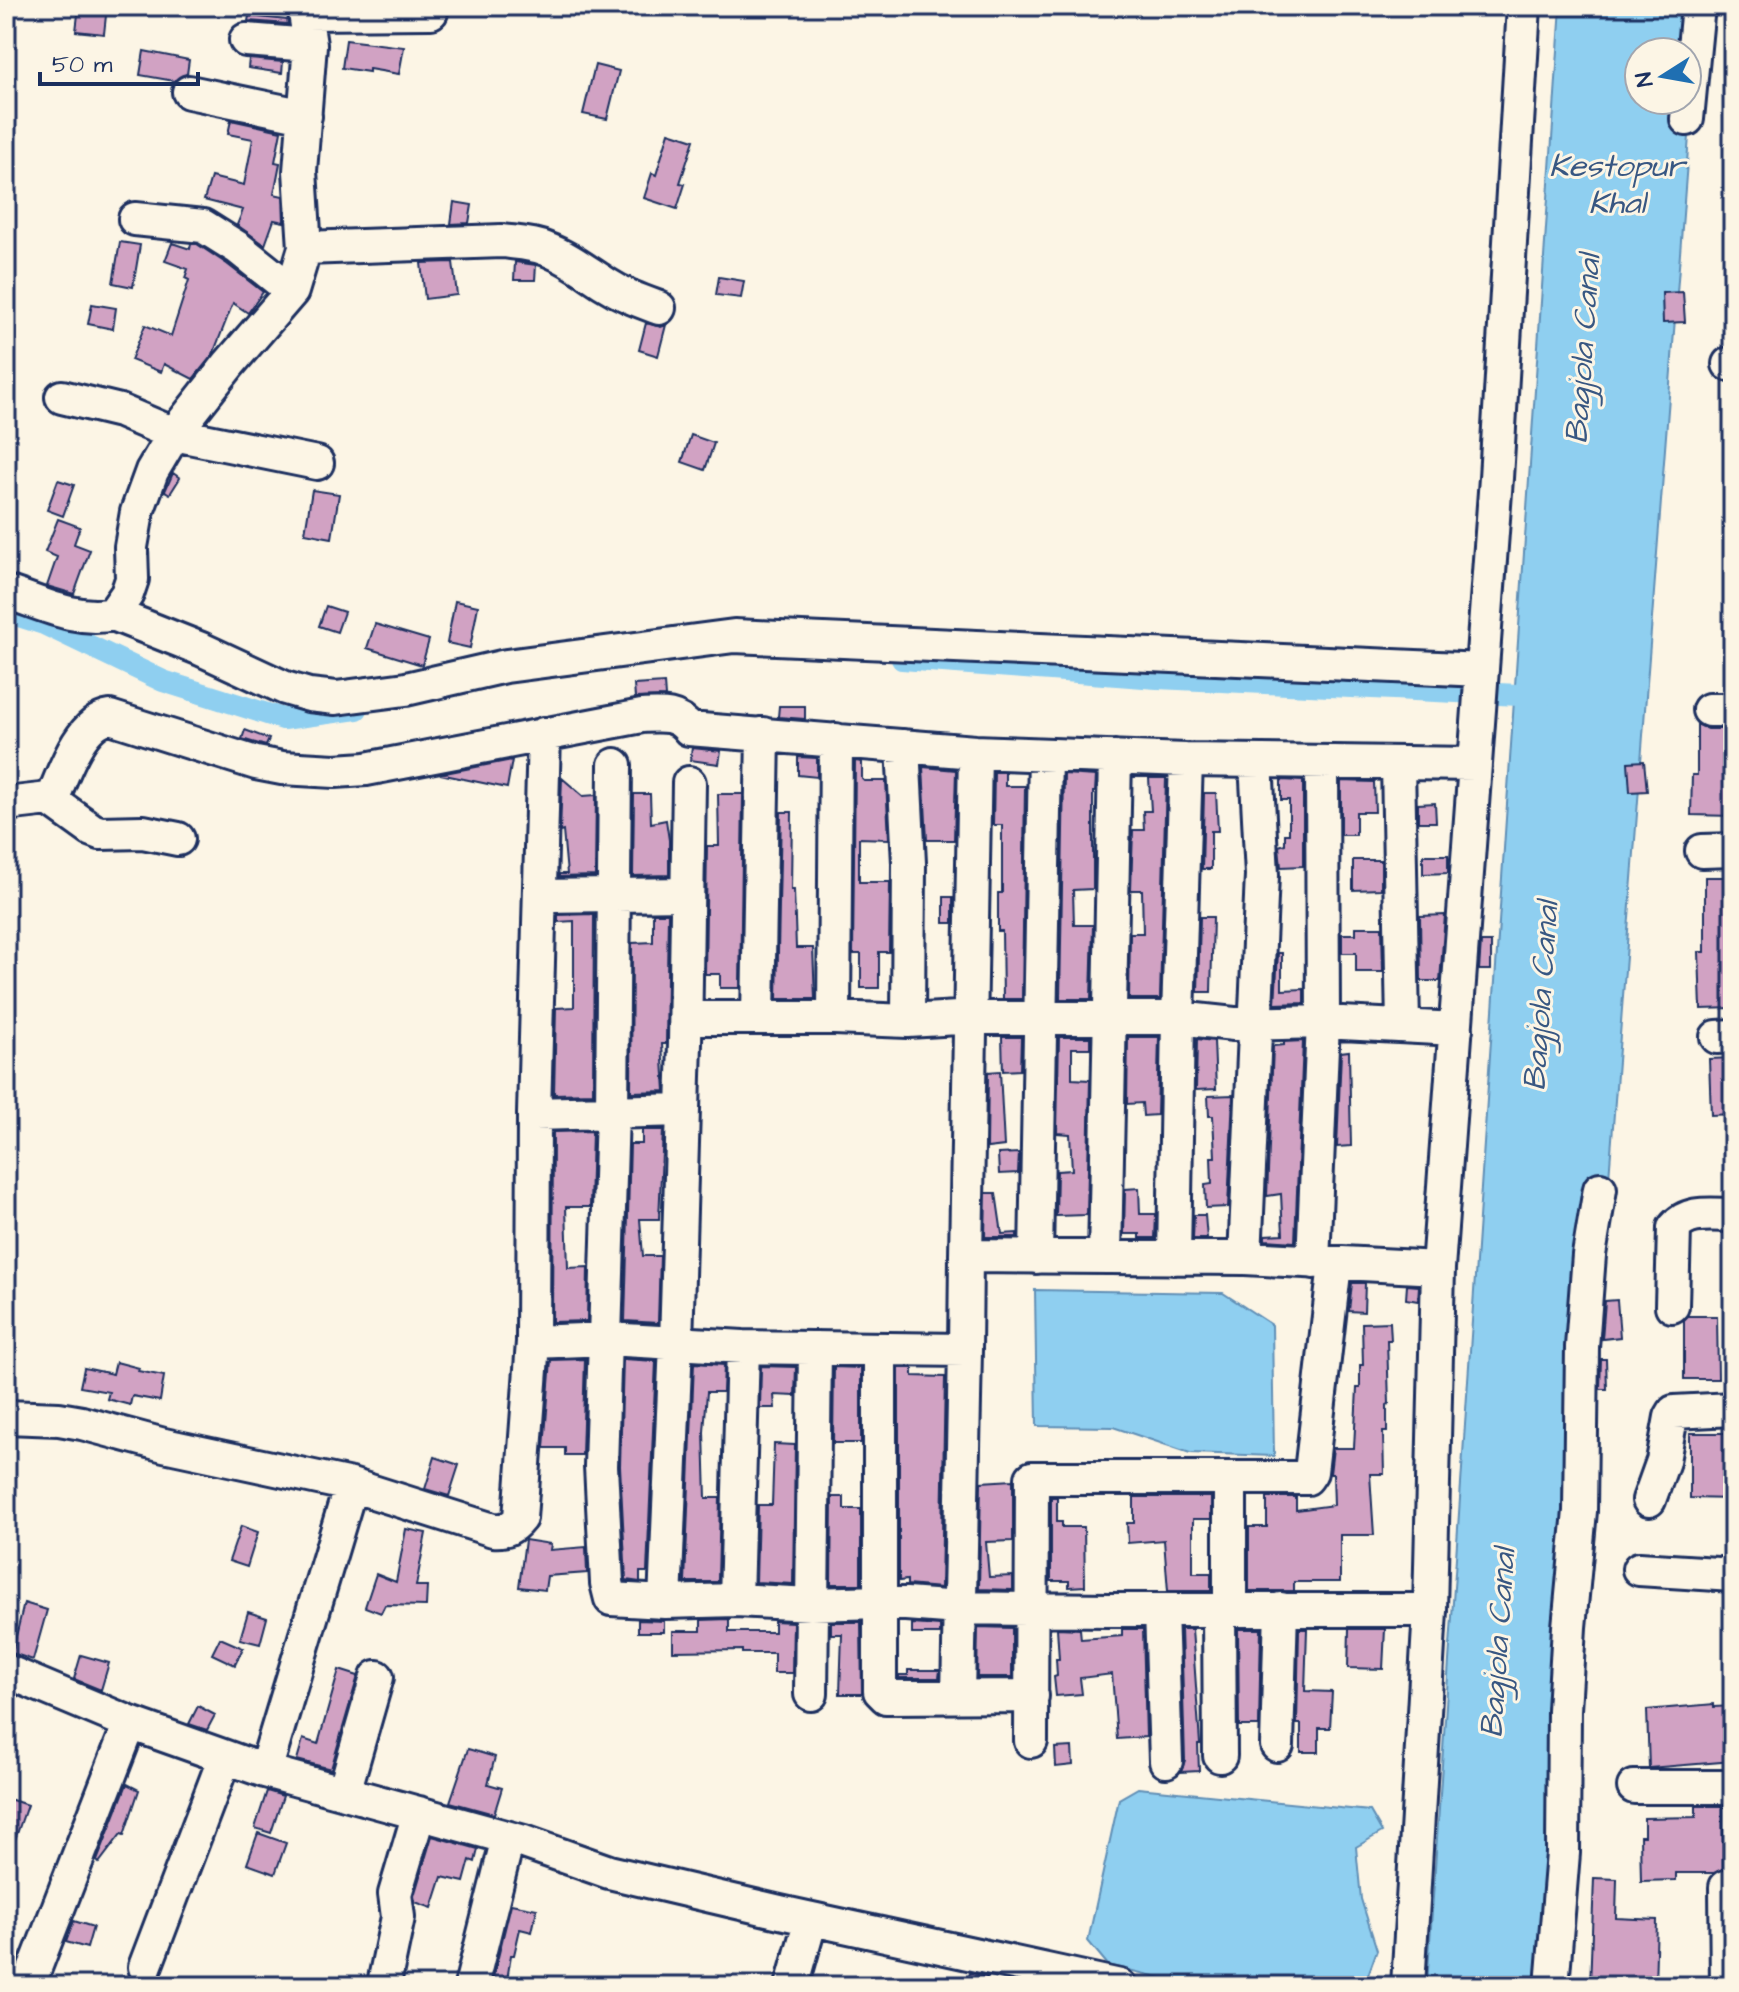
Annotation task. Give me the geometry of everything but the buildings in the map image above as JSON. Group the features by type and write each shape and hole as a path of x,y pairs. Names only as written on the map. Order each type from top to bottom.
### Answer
{"street":[{"path":"1408,1986 1430,1610 1438,1268 1478,723 1524,6"},
{"path":"1687,119 1698,6"},
{"path":"113,614 127,594 132,579 131,547 137,512 152,471 174,434 292,291 305,248 300,171 310,45 305,10 431,12"},
{"path":"246,40 310,45"},
{"path":"189,92 305,116"},
{"path":"135,219 203,226 238,248 292,291"},
{"path":"305,248 502,241 523,243 544,247 561,255 609,286 659,308"},
{"path":"62,397 120,411 174,434 317,463"},
{"path":"6,592 79,616 113,614 201,649 285,688 336,698 406,689 506,666 734,636 1481,677"},
{"path":"6,804 49,799 54,795 71,755 91,726 101,718 110,717 256,763 310,771 366,769 642,716 664,715 683,721 689,729 975,752 1186,760 1475,764"},
{"path":"6,1417 82,1423 164,1445 351,1485 493,1530 503,1531 520,1518 533,1342 534,1114 544,734"},
{"path":"758,1018 763,734"},
{"path":"834,1018 836,740"},
{"path":"903,746 909,863 908,1021"},
{"path":"958,1696 975,752"},
{"path":"1036,1257 1045,755"},
{"path":"1105,1257 1115,757"},
{"path":"1174,1258 1186,760"},
{"path":"1245,1258 1258,1022 1262,875 1256,761"},
{"path":"1031,1741 1032,1478 1301,1480 1311,1472 1324,1263 1322,762"},
{"path":"1398,763 1403,1026"},
{"path":"615,765 612,1113 601,1466 608,1594 611,1599 811,1604 880,1602 958,1608 1430,1610"},
{"path":"665,1602 686,1018 689,783"},
{"path":"49,799 100,833 128,831 178,839"},
{"path":"541,896 687,894"},
{"path":"686,1018 908,1021 1178,1018 1234,1024 1323,1022 1456,1029"},
{"path":"534,1114 683,1110"},
{"path":"1552,1986 1563,1853 1566,1682 1580,1511 1582,1347 1589,1255 1600,1189"},
{"path":"1672,1306 1674,1228 1681,1219 1690,1215 1733,1215"},
{"path":"966,1256 1245,1258 1438,1268"},
{"path":"533,1342 607,1339 743,1347 965,1350"},
{"path":"736,1600 743,1347"},
{"path":"811,1694 815,1348"},
{"path":"880,1349 879,1686 883,1696 1032,1696"},
{"path":"1649,1500 1663,1461 1674,1412 1733,1409"},
{"path":"1220,1756 1230,1479"},
{"path":"265,1771 351,1485"},
{"path":"1639,1569 1733,1575"},
{"path":"1277,1745 1281,1609"},
{"path":"1161,1610 1166,1761"},
{"path":"6,1671 130,1723 265,1771 508,1838 609,1872 1120,1986"},
{"path":"344,1792 377,1677"},
{"path":"28,1986 130,1723"},
{"path":"145,1967 225,1757"},
{"path":"1634,1787 1733,1787"},
{"path":"385,1979 398,1913 395,1894 419,1813"},
{"path":"471,1986 508,1838"},
{"path":"1727,1986 1726,1887 1733,1887"},
{"path":"792,1986 811,1919"}],"water":[{"name":"Kestopur Khal","path":"1561,6 1699,6 1697,36 1623,36 1623,116 1691,116 1547,1986 1427,1986"},
{"path":"1035,1290 1223,1293 1272,1325 1274,1456 1190,1453 1113,1427 1037,1426"},
{"path":"1138,1788 1370,1811 1382,1832 1356,1847 1361,1899 1377,1950 1364,1986 1195,1986 1108,1965 1088,1941 1119,1799"}],"waterway":[{"path":"6,612 44,624 163,681 283,719 357,709"},
{"path":"902,659 1157,678 1542,696"}],"water label":[{"name":"Bagjola Canal","path":"1582,349"},
{"name":"Bagjola Canal","path":"1540,996"},
{"name":"Bagjola Canal","path":"1497,1643"}]}
